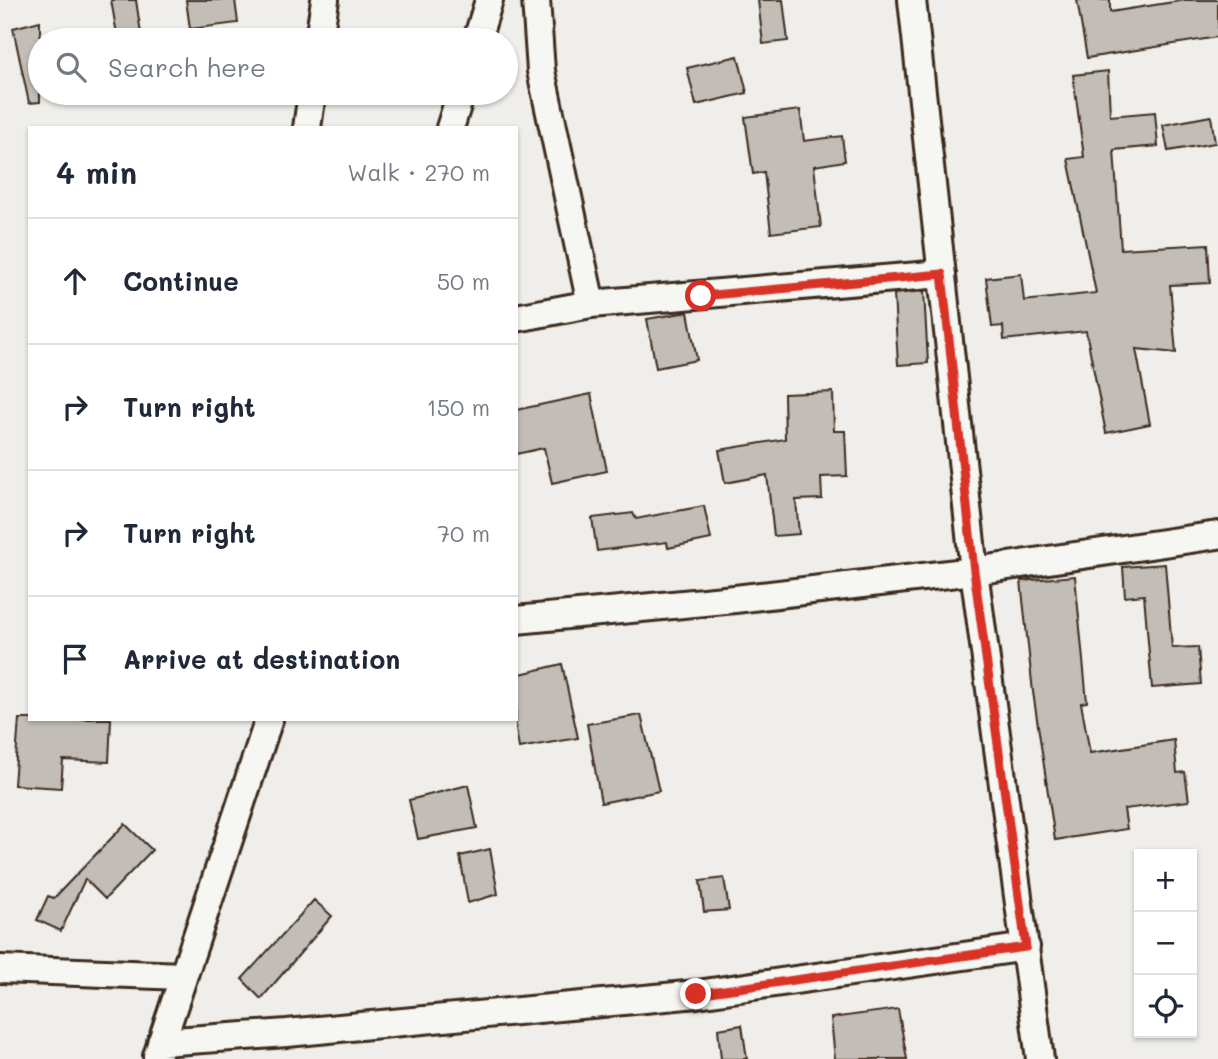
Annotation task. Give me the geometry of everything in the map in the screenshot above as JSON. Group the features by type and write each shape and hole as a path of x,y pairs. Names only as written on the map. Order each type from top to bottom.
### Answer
{"street":[{"path":"320,28 324,0"},
{"path":"481,28 489,0"},
{"path":"536,0 541,71 591,304"},
{"path":"912,0 974,571 1040,1059"},
{"path":"307,126 310,105"},
{"path":"451,126 457,105"},
{"path":"518,318 591,304 942,274"},
{"path":"518,620 974,571 1218,535"},
{"path":"268,721 158,1050 287,1034 696,994 1026,947"},
{"path":"0,969 183,976"}],"building":[{"path":"111,0 136,0 140,28 116,28"},
{"path":"186,0 235,0 238,23 190,28"},
{"path":"758,0 783,0 788,41 763,44"},
{"path":"1077,0 1110,0 1110,12 1186,0 1218,0 1218,37 1087,58"},
{"path":"40,21 40,28 28,28 28,98 13,28"},
{"path":"738,56 747,93 696,105 687,68"},
{"path":"1108,71 1110,116 1155,112 1158,146 1114,150 1121,249 1208,244 1210,283 1170,285 1176,353 1136,349 1150,424 1106,433 1086,331 1004,340 1003,326 992,327 986,278 1021,274 1024,301 1096,293 1068,159 1084,157 1073,75"},
{"path":"800,110 804,141 842,136 845,161 814,166 821,227 771,233 764,172 753,174 745,117"},
{"path":"1211,116 1215,143 1168,151 1163,125"},
{"path":"924,291 928,363 898,365 894,294"},
{"path":"688,312 697,360 656,368 647,319"},
{"path":"833,392 834,431 845,431 847,476 821,477 822,499 796,500 799,534 774,536 767,475 725,483 719,450 785,439 784,394"},
{"path":"591,394 607,471 552,483 544,448 518,454 518,410"},
{"path":"704,506 711,539 668,548 667,542 597,551 592,518 633,513 636,519"},
{"path":"1165,564 1172,648 1198,647 1201,684 1152,688 1144,595 1125,597 1123,567"},
{"path":"1075,576 1087,702 1081,703 1090,753 1174,740 1177,773 1185,772 1189,801 1124,809 1127,829 1055,840 1033,692 1021,581"},
{"path":"562,664 578,738 519,748 516,729 518,675"},
{"path":"641,715 659,791 601,803 587,724"},
{"path":"19,719 111,721 109,762 63,760 61,788 14,785"},
{"path":"468,785 477,828 418,839 409,800"},
{"path":"125,824 152,850 105,899 85,879 61,931 37,920 48,896 54,898"},
{"path":"490,849 498,894 468,903 460,856"},
{"path":"724,878 729,910 704,912 700,881"},
{"path":"314,900 332,916 261,999 242,979"},
{"path":"898,1009 907,1059 835,1059 831,1018"},
{"path":"742,1025 747,1059 721,1059 718,1029"}],"route":[{"path":"696,994 1026,947 974,571 942,274 701,296"}]}
